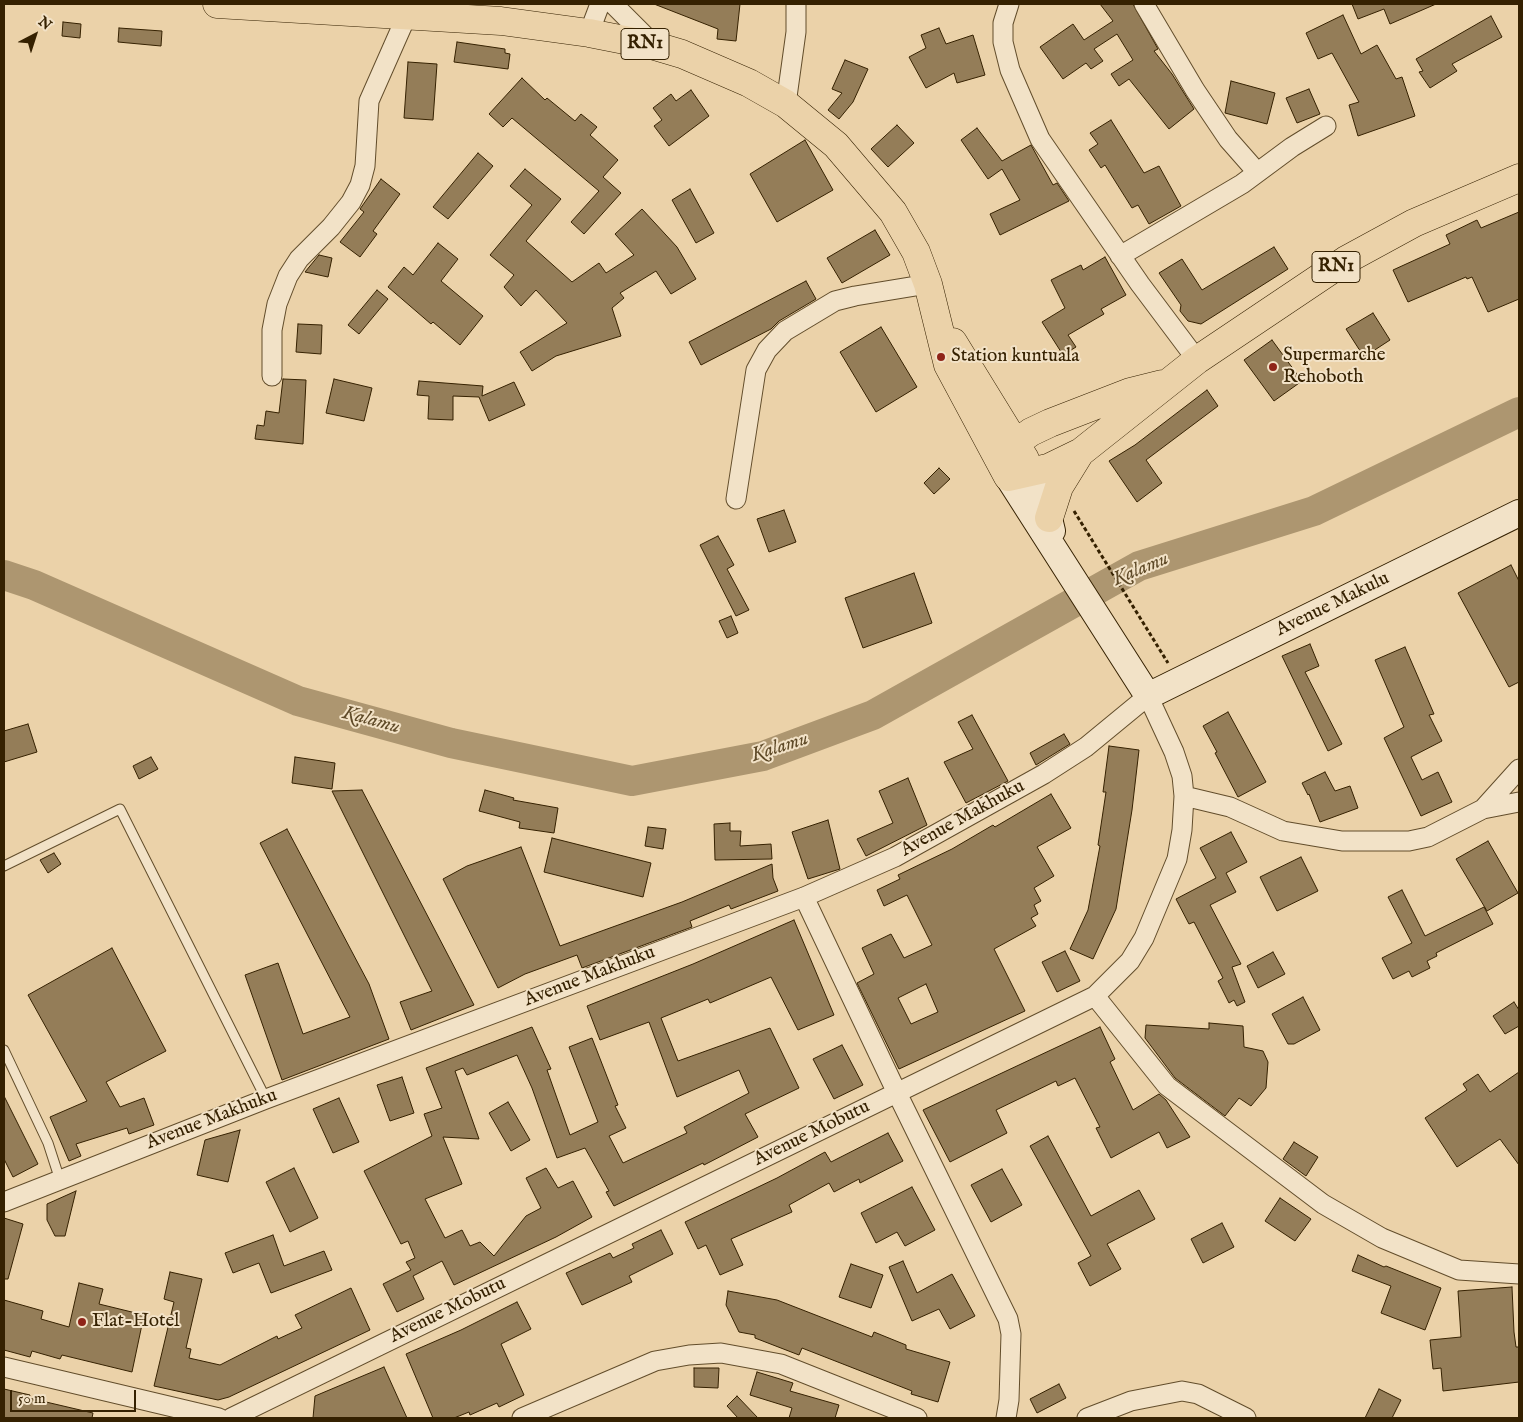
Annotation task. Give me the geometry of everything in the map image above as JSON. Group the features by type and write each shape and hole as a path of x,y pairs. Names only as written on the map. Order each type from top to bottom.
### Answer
{"highway":[{"name":"RN1","path":"217,4 502,21 589,33 655,46 709,64 786,104 836,145 893,212 916,252 928,284 940,325 948,365 1014,462"},
{"name":"RN1","path":"1014,462 1064,461 1081,452 1197,360 1346,260 1414,224 1519,178"},
{"name":"RN1","path":"940,325 961,352 991,404 1014,462"},
{"name":"RN1","path":"1014,462 1031,432 1130,392 1168,383"},
{"path":"991,404 1050,423"},
{"path":"1049,518 1058,487 1081,452"}],"main road":[{"path":"1014,462 1049,518 1059,555"},
{"path":"1014,462 1035,522 1059,555 1148,696"},
{"name":"Avenue Makulu","path":"1148,696 1519,513"}],"street":[{"path":"589,33 600,4"},
{"path":"613,4 655,46"},
{"path":"786,104 796,32 796,4"},
{"path":"1144,4 1195,90 1228,138 1257,172"},
{"path":"1006,5 1003,23 1003,42 1010,70 1023,105 1040,139 1120,256 1197,360"},
{"path":"272,376 272,330 285,283 299,259 331,227 351,202 360,185 365,166 369,100 407,15"},
{"path":"1120,256 1242,184 1292,146 1326,126"},
{"path":"736,499 756,370 767,350 785,331 836,301 928,284"},
{"name":"Avenue Mobutu","path":"231,1418 1095,996 1130,961 1144,938 1177,858 1182,830 1184,796 1182,776 1174,752 1148,696"},
{"name":"Avenue Makhuku","path":"4,1202 266,1099 804,897 902,853 1044,774 1086,746 1148,696"},
{"path":"1483,809 1519,769"},
{"path":"1184,796 1230,807 1283,831 1342,841 1410,841 1428,837 1483,809 1519,802"},
{"path":"804,897 897,1093 1008,1319 1011,1334 1009,1400 1006,1418"},
{"path":"1095,996 1167,1086 1323,1204 1382,1238 1459,1270 1519,1274"},
{"path":"522,1418 655,1361 689,1355 721,1353 781,1364 917,1418"},
{"path":"4,1367 219,1418"},
{"path":"1087,1418 1131,1401 1182,1391 1198,1394 1246,1418"}],"lane":[{"path":"4,866 120,810 266,1099"},
{"path":"4,1050 48,1143 60,1180"}],"path":[{"path":"1058,487 1149,635 1180,680"}],"building":[{"path":"654,4 740,4 736,41 717,39 718,29"},
{"path":"1100,4 1133,4 1158,49 1154,51 1172,74 1194,109 1169,129 1129,79 1119,86 1111,74 1133,60 1117,34 1094,49 1103,61 1091,69 1086,63 1063,79 1040,47 1073,24 1084,40 1113,21"},
{"path":"1352,4 1436,4 1390,24 1384,9 1358,19"},
{"path":"1343,15 1361,54 1377,45 1396,79 1402,77 1415,116 1358,136 1349,105 1359,102 1332,53 1318,59 1306,33"},
{"path":"1491,16 1502,37 1452,64 1457,71 1430,88 1419,72 1423,71 1416,59"},
{"path":"63,22 81,24 80,38 62,36"},
{"path":"119,28 162,31 161,46 118,42"},
{"path":"939,28 946,44 973,35 985,75 957,83 954,73 926,88 909,57 926,48 921,35"},
{"path":"457,42 505,49 505,53 510,54 508,69 454,62"},
{"path":"845,60 868,69 853,102 839,119 828,110 842,93 832,89"},
{"path":"408,62 437,64 433,120 404,118"},
{"path":"522,78 545,100 547,98 575,121 581,114 597,127 590,135 618,160 603,177 621,193 584,234 571,222 599,191 512,118 503,127 489,114"},
{"path":"1231,81 1275,93 1267,124 1225,113"},
{"path":"1309,89 1320,114 1297,123 1286,98"},
{"path":"691,90 709,116 669,146 654,126 662,120 653,108 671,94 676,101"},
{"path":"1111,120 1144,173 1159,166 1181,206 1149,224 1138,205 1132,208 1105,165 1101,168 1089,150 1098,144 1090,133"},
{"path":"897,125 914,143 888,167 871,149"},
{"path":"977,128 1002,161 1031,145 1053,185 1057,183 1069,201 1000,235 990,214 1020,200 1002,169 988,179 961,140"},
{"path":"805,140 833,190 777,222 750,174"},
{"path":"478,153 493,166 448,219 433,207"},
{"path":"525,169 561,199 526,241 572,282 599,263 606,273 634,255 615,234 642,209 677,247 696,279 671,294 656,271 620,293 624,298 612,308 621,336 556,356 532,371 520,352 567,323 536,290 521,306 504,287 514,275 490,255 532,205 510,186"},
{"path":"381,179 400,194 373,231 377,234 360,257 340,242 364,212 360,209"},
{"path":"690,189 714,233 696,243 672,200"},
{"path":"1519,212 1519,299 1488,312 1472,277 1467,279 1466,277 1408,302 1393,270 1450,244 1446,235 1477,220 1481,228"},
{"path":"875,230 890,255 842,283 827,258"},
{"path":"438,243 458,259 441,281 483,316 460,345 433,322 431,324 388,287 404,267 413,275"},
{"path":"1274,247 1288,269 1201,324 1188,321 1180,311 1181,305 1159,273 1182,259 1202,290"},
{"path":"319,255 332,258 328,277 305,272"},
{"path":"1105,257 1126,295 1101,309 1104,314 1068,335 1076,347 1063,355 1042,322 1065,308 1051,280 1081,265 1083,270"},
{"path":"806,281 816,299 779,321 771,329 701,365 689,342"},
{"path":"377,290 388,299 359,334 348,325"},
{"path":"1373,313 1390,340 1364,357 1346,329"},
{"path":"298,324 322,325 321,354 296,352"},
{"path":"881,327 917,387 876,412 840,352"},
{"path":"1272,340 1302,381 1274,401 1244,360"},
{"path":"283,379 306,380 303,444 255,439 257,425 264,426 266,411 279,413"},
{"path":"334,379 372,388 364,421 326,413"},
{"path":"419,381 483,386 482,396 514,382 525,405 489,421 479,397 453,396 453,420 428,419 429,396 417,395"},
{"path":"1207,390 1218,406 1146,460 1162,483 1137,502 1109,461 1135,445"},
{"path":"939,468 950,479 934,494 924,483"},
{"path":"784,510 796,542 769,552 757,519"},
{"path":"718,536 734,565 727,569 749,610 736,616 700,545"},
{"path":"1511,565 1519,581 1519,682 1509,687 1458,593"},
{"path":"914,573 932,623 863,648 845,598"},
{"path":"731,616 738,633 727,638 719,621"},
{"path":"1310,644 1319,666 1305,672 1342,744 1328,751 1282,656"},
{"path":"1405,647 1434,714 1429,715 1442,741 1411,757 1422,780 1438,772 1452,802 1421,816 1384,738 1404,727 1375,660"},
{"path":"1228,712 1266,782 1238,797 1203,726"},
{"path":"972,715 1008,781 966,803 944,762 973,749 958,722"},
{"path":"28,724 37,752 4,762 4,731"},
{"path":"1064,734 1070,744 1036,765 1030,753"},
{"path":"1109,746 1139,750 1132,810 1116,909 1093,959 1070,949 1088,910 1100,846 1098,845 1106,792 1103,792"},
{"path":"151,757 158,769 139,779 133,766"},
{"path":"295,757 335,763 332,789 292,783"},
{"path":"1325,772 1335,791 1350,786 1358,808 1320,822 1309,794 1302,783"},
{"path":"908,778 927,825 866,856 857,839 893,823 879,791"},
{"path":"362,790 474,1005 411,1030 400,1002 432,991 332,791"},
{"path":"485,790 514,798 513,800 558,808 554,833 519,828 520,822 479,811"},
{"path":"1051,794 1071,828 1037,847 1054,876 1034,888 1041,901 1034,905 1038,914 1031,918 1036,926 994,949 1025,1011 899,1069 857,983 874,974 862,948 891,934 904,958 932,945 907,895 884,906 877,890 900,879 898,875 952,849 993,825 995,827","holes":["926,984 938,1012 911,1024 898,998"]},
{"path":"828,820 840,869 808,879 792,832"},
{"path":"730,823 730,831 741,831 740,846 771,844 772,859 715,860 714,824"},
{"path":"648,827 666,829 663,849 645,846"},
{"path":"287,829 369,984 389,1039 282,1080 245,975 278,963 303,1034 350,1017 260,843"},
{"path":"1231,832 1247,862 1226,873 1236,892 1210,905 1241,964 1232,967 1245,1002 1237,1006 1234,1000 1229,1003 1218,981 1223,978 1194,922 1189,924 1176,899 1216,878 1200,848"},
{"path":"552,838 651,863 643,897 544,872"},
{"path":"1488,841 1518,893 1487,911 1456,859"},
{"path":"521,847 560,946 682,902 772,864 773,878 778,891 731,909 729,905 690,921 692,927 582,968 577,955 525,974 498,988 443,879 467,866"},
{"path":"54,853 61,864 48,873 40,860"},
{"path":"1301,857 1318,891 1277,911 1260,877"},
{"path":"1402,890 1425,936 1484,907 1493,924 1436,953 1437,956 1427,961 1430,968 1412,977 1409,971 1393,979 1382,958 1412,943 1388,897"},
{"path":"794,920 834,1015 798,1030 771,977 710,1003 708,999 661,1018 678,1061 770,1028 799,1088 745,1114 758,1137 704,1165 703,1163 614,1206 606,1192 609,1191 585,1148 557,1158 532,1088 517,1055 467,1075 463,1068 455,1071 479,1139 443,1137 462,1184 425,1199 445,1238 462,1230 470,1246 480,1242 494,1256 526,1216 541,1208 526,1178 546,1168 558,1188 573,1181 592,1217 556,1237 454,1285 442,1261 413,1276 424,1299 397,1312 383,1284 411,1270 406,1262 415,1258 408,1241 401,1244 364,1171 432,1136 424,1114 442,1108 426,1068 532,1027 551,1069 547,1070 570,1135 598,1122 569,1047 592,1038 618,1105 615,1106 626,1128 609,1136 623,1163 687,1133 684,1127 749,1093 739,1070 677,1097 649,1022 600,1040 587,1006 693,964"},
{"path":"112,948 166,1051 106,1082 120,1107 144,1098 154,1125 129,1134 127,1128 76,1144 81,1156 69,1161 50,1117 87,1101 28,995"},
{"path":"1065,951 1080,981 1057,992 1042,962"},
{"path":"1273,952 1285,974 1258,988 1247,966"},
{"path":"1303,997 1320,1030 1294,1044 1288,1044 1272,1014"},
{"path":"1514,1002 1519,1010 1519,1026 1505,1034 1493,1016"},
{"path":"1209,1023 1243,1026 1244,1047 1263,1051 1268,1062 1266,1088 1251,1106 1239,1098 1225,1116 1175,1078 1145,1038 1146,1025 1209,1029"},
{"path":"1100,1027 1115,1059 1110,1062 1133,1110 1159,1094 1166,1100 1190,1137 1167,1148 1159,1132 1111,1158 1096,1128 1100,1127 1075,1078 1058,1086 1056,1081 996,1110 1007,1133 950,1162 923,1110"},
{"path":"842,1045 863,1085 834,1099 813,1059"},
{"path":"1519,1072 1519,1165 1500,1139 1457,1167 1425,1118 1467,1090 1463,1084 1478,1074 1490,1092"},
{"path":"402,1077 414,1113 390,1121 377,1085"},
{"path":"4,1096 38,1164 13,1177 4,1159"},
{"path":"339,1098 359,1142 333,1153 313,1109"},
{"path":"508,1102 530,1140 511,1151 489,1113"},
{"path":"240,1130 228,1182 197,1175 205,1140"},
{"path":"888,1133 903,1161 860,1183 859,1179 834,1192 829,1183 789,1205 792,1212 731,1239 743,1265 720,1275 706,1245 698,1249 685,1222 777,1178 825,1152 831,1162"},
{"path":"1048,1136 1091,1216 1139,1190 1155,1219 1107,1244 1121,1269 1090,1286 1078,1263 1091,1256 1030,1146"},
{"path":"1294,1142 1318,1157 1306,1176 1283,1159"},
{"path":"294,1168 318,1218 290,1232 266,1182"},
{"path":"1002,1169 1022,1205 991,1222 971,1185"},
{"path":"912,1187 935,1230 905,1246 897,1232 876,1243 861,1213"},
{"path":"76,1191 65,1236 55,1236 47,1220 47,1204"},
{"path":"1280,1198 1311,1219 1295,1241 1265,1221"},
{"path":"4,1218 23,1224 8,1279 4,1279"},
{"path":"1222,1223 1234,1247 1203,1263 1191,1239"},
{"path":"661,1230 673,1254 629,1276 632,1282 582,1305 566,1273 610,1253 613,1258 634,1248 632,1244"},
{"path":"273,1235 284,1266 324,1251 332,1270 271,1293 259,1263 233,1273 225,1253"},
{"path":"1358,1255 1384,1267 1386,1266 1441,1288 1425,1330 1381,1313 1391,1286 1352,1271"},
{"path":"903,1261 917,1293 952,1274 975,1316 950,1329 939,1309 912,1321 889,1267"},
{"path":"851,1264 883,1275 871,1308 839,1297"},
{"path":"170,1272 202,1279 186,1348 191,1349 189,1358 220,1365 277,1336 278,1339 302,1328 295,1315 351,1288 370,1330 229,1397 218,1400 154,1386 174,1302 164,1299"},
{"path":"79,1283 103,1289 99,1304 144,1315 132,1372 62,1355 60,1359 32,1351 30,1357 4,1350 4,1300 43,1311 41,1319 69,1327"},
{"path":"1512,1287 1514,1332 1516,1347 1519,1347 1519,1382 1443,1391 1441,1368 1433,1369 1430,1340 1461,1337 1458,1291"},
{"path":"728,1291 777,1300 872,1337 874,1332 906,1345 906,1349 950,1362 938,1402 911,1394 912,1391 802,1348 799,1355 755,1338 755,1335 739,1332 726,1305"},
{"path":"517,1302 531,1329 501,1344 524,1395 499,1407 497,1403 470,1415 469,1412 454,1418 433,1418 406,1354 461,1330"},
{"path":"384,1367 407,1418 313,1418 315,1396"},
{"path":"694,1368 719,1368 718,1388 694,1387"},
{"path":"757,1372 793,1383 790,1391 839,1405 835,1418 789,1418 792,1408 750,1395"},
{"path":"1059,1384 1066,1398 1037,1413 1030,1399"},
{"path":"4,1389 30,1395 29,1398 93,1413 92,1418 4,1418"},
{"path":"1379,1389 1401,1400 1392,1418 1365,1418"},
{"path":"737,1396 758,1418 738,1418 727,1406"}],"waterway":[{"name":"Kalamu","path":"4,575 34,585 298,701 451,743 632,781 763,756 873,715 1139,566 1314,511 1519,412"}],"place":[{"name":"Station kuntuala","path":"941,357"},
{"name":"Supermarche Rehoboth","path":"1273,367"},
{"name":"Flat-Hotel","path":"82,1322"}]}
